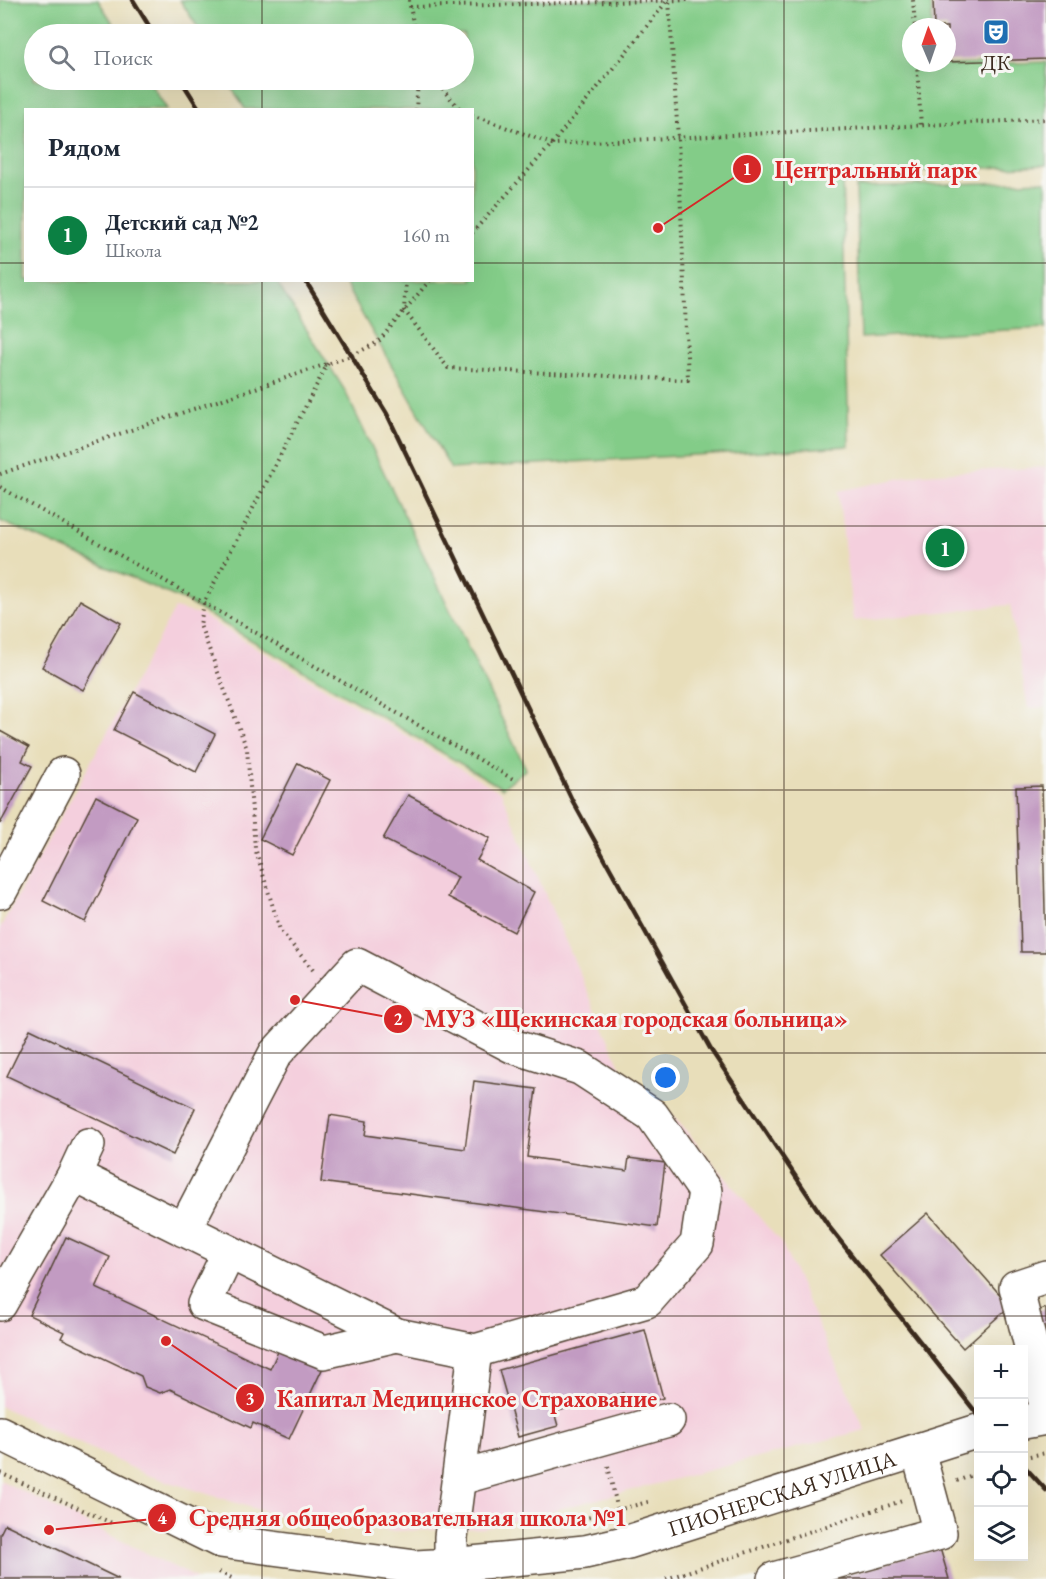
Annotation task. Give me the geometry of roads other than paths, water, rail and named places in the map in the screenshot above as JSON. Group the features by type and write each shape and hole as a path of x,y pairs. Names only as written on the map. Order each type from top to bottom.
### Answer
{"street":[{"path":"0,892 63,774"},
{"path":"74,1175 184,1230 397,1335 475,1351 647,1301 697,1244 705,1191 652,1115 580,1068 512,1046 357,965 275,1054 184,1230"},
{"path":"0,1304 74,1175 88,1145"},
{"path":"229,1252 204,1304 324,1352 397,1335"},
{"path":"1046,1277 1016,1287 1046,1405"},
{"path":"452,1565 451,1537 475,1351"},
{"path":"1028,1421 1046,1418"},
{"path":"460,1478 668,1420"},
{"name":"ПИОНЕРСКАЯ УЛИЦА","path":"0,1433 220,1541 416,1567 586,1565 628,1542 974,1432"},
{"path":"774,1579 940,1533 918,1451"}],"railway":[{"path":"133,0 148,24"},
{"path":"187,90 199,108"},
{"path":"306,282 387,414 572,800 711,1050 830,1228 974,1410"},
{"path":"1028,1470 1046,1490"}],"place":[{"name":"ДК","path":"996,32"},
{"name":"Центральный парк","path":"658,228"},
{"name":"Детский сад №2","path":"945,548"},
{"name":"МУЗ «Щекинская городская больница»","path":"295,1000"},
{"name":"Капитал Медицинское Страхование","path":"166,1341"},
{"name":"Средняя общеобразовательная школа №1","path":"49,1530"}]}
